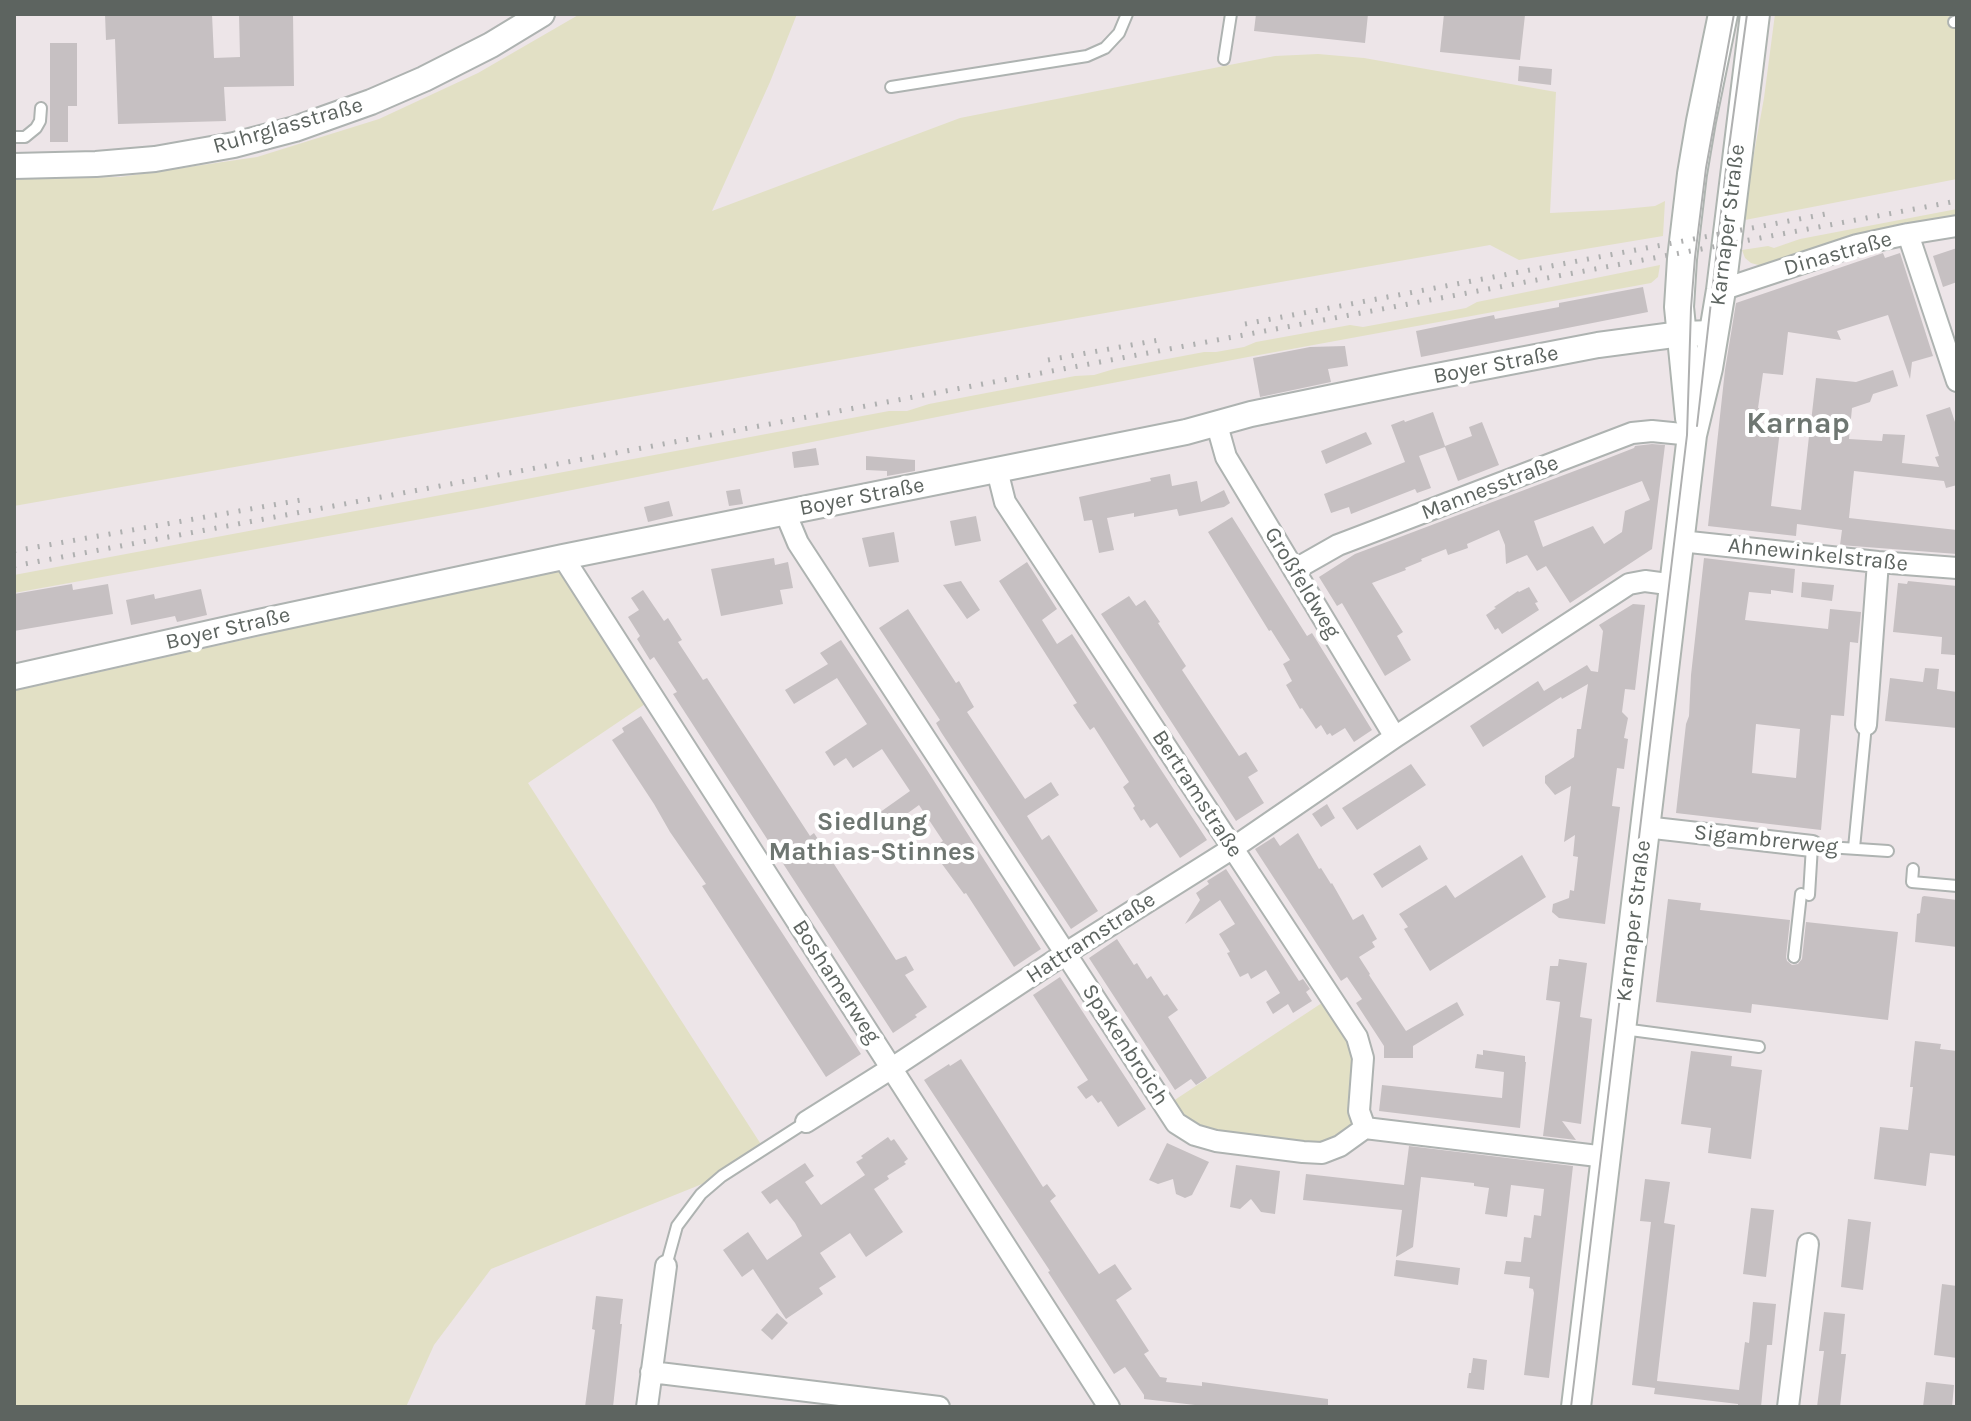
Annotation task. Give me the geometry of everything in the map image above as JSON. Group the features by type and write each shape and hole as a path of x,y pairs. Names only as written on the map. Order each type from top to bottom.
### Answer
{"main road":[{"name":"Karnaper Straße","path":"1692,435 1679,307 1682,259 1692,174 1723,14"},
{"name":"Karnaper Straße","path":"1576,1407 1692,435 1708,368 1721,290 1755,14"}],"street":[{"name":"Ruhrglasstraße","path":"14,166 155,159 234,145 295,129 424,79 491,45 542,14"},
{"name":"Dinastraße","path":"1721,290 1857,245 1957,226"},
{"path":"1908,234 1957,381"},
{"name":"Boyer Straße","path":"14,677 563,557 1217,425 1251,414 1411,381 1598,345 1713,333"},
{"name":"Großfeldweg","path":"1217,425 1226,457 1395,737"},
{"name":"Mannesstraße","path":"1294,570 1338,545 1632,433 1652,431 1692,435"},
{"name":"Bertramstraße","path":"997,470 1005,502 1357,1037 1363,1058 1359,1111 1365,1128"},
{"name":"Spakenbroich","path":"785,512 798,543 1176,1123 1195,1135 1216,1141 1322,1153 1340,1146 1365,1128"},
{"name":"Ahnewinkelstraße","path":"1680,541 1957,568"},
{"name":"Boshamerweg","path":"563,557 1109,1407"},
{"path":"1866,725 1878,562"},
{"name":"Hattramstraße","path":"806,1122 1233,848 1395,737 1629,584 1645,581 1675,585"},
{"name":"Sigambrerweg","path":"1645,827 1812,846"},
{"path":"1365,1128 1606,1157"},
{"path":"1788,1407 1808,1244"},
{"name":"Hattramstraße","path":"647,1407 666,1266"},
{"path":"651,1372 939,1407"}],"lane":[{"path":"891,87 1087,56 1105,48 1119,33 1127,14"},
{"path":"1224,59 1231,14"},
{"path":"14,137 25,137 36,128 41,108"},
{"path":"1854,848 1866,725"},
{"path":"1794,957 1812,846"},
{"name":"Sigambrerweg","path":"1812,846 1888,851"},
{"path":"1913,869 1912,882 1957,886"},
{"path":"1622,1029 1759,1047"},
{"name":"Hattramstraße","path":"666,1266 677,1226 701,1194 722,1176 806,1122"}],"shaded area":[{"path":"580,14 797,14 712,211 960,118 1275,56 1318,54 1364,58 1556,92 1550,213 1655,206 1665,201 1663,236 1519,260 1490,245 14,506 14,179 120,177 257,157 379,119 478,73"},
{"path":"1775,14 1953,14 1957,32 1957,179 1745,220 1745,203"},
{"path":"1957,209 1957,218 1762,266 1751,263 1742,250 1774,248 1800,239"},
{"path":"1660,265 1658,277 1651,283 972,410 482,508 14,593 14,575 889,411 907,411 929,404 1244,347 1256,342 1466,308 1477,302"},
{"path":"563,557 654,698 528,783 764,1149 722,1176 491,1269 434,1345 406,1407 14,1407 14,691 265,635"},
{"path":"1331,997 1357,1037 1365,1128 1340,1146 1216,1141 1164,1107"}],"building":[{"path":"105,14 212,14 214,58 240,57 239,14 293,14 294,86 224,87 226,121 118,124 115,39 106,40"},
{"path":"1256,14 1368,14 1365,43 1254,31"},
{"path":"1444,14 1525,15 1520,60 1440,52"},
{"path":"50,43 77,43 77,106 68,106 68,142 50,142"},
{"path":"1519,66 1552,69 1551,85 1518,81"},
{"path":"1957,248 1957,282 1943,287 1933,256"},
{"path":"1883,253 1885,258 1900,253 1933,356 1912,362 1910,379 1888,315 1837,331 1841,340 1788,332 1783,375 1763,373 1758,408 1757,428 1780,430 1771,506 1801,510 1809,436 1793,434 1794,420 1811,422 1816,378 1856,382 1893,370 1898,386 1873,394 1870,402 1852,408 1849,439 1882,441 1883,434 1905,435 1902,463 1939,467 1935,457 1939,456 1926,415 1950,407 1957,428 1957,485 1946,488 1944,481 1854,471 1849,518 1957,530 1957,554 1840,545 1842,530 1797,524 1796,536 1708,526 1725,370 1736,303"},
{"path":"1643,287 1648,312 1421,357 1416,331 1494,315 1495,319 1559,307 1559,303"},
{"path":"1345,346 1348,366 1328,369 1331,382 1260,397 1253,358 1310,347"},
{"path":"1433,412 1445,446 1472,436 1469,427 1482,422 1499,465 1458,481 1445,447 1419,456 1431,488 1417,493 1415,489 1351,514 1349,507 1331,513 1324,494 1405,462 1391,425"},
{"path":"1366,432 1372,444 1326,464 1321,451"},
{"path":"1665,445 1652,549 1570,603 1546,566 1537,571 1527,555 1506,564 1505,545 1499,530 1467,544 1468,548 1448,555 1446,549 1372,583 1403,632 1397,636 1411,660 1385,676 1342,603 1337,606 1319,577 1355,554 1635,446","holes":["1642,481 1650,500 1625,511 1622,532 1604,544 1593,526 1543,547 1534,521"]},
{"path":"816,448 819,465 794,468 792,452"},
{"path":"866,456 915,460 915,471 887,476 887,471 866,470"},
{"path":"1170,474 1172,486 1197,481 1201,502 1224,490 1230,503 1179,516 1177,509 1134,517 1134,513 1107,518 1114,550 1099,553 1092,520 1084,521 1079,497"},
{"path":"740,489 743,504 729,506 726,491"},
{"path":"669,501 673,516 648,522 644,507"},
{"path":"976,516 981,541 955,546 950,521"},
{"path":"1232,517 1307,636 1312,633 1372,730 1354,742 1345,728 1332,736 1330,733 1327,735 1321,725 1316,729 1286,685 1292,681 1283,664 1290,660 1208,532"},
{"path":"894,532 899,562 869,567 862,538"},
{"path":"774,558 775,565 788,562 793,588 780,590 783,604 721,616 711,569"},
{"path":"1704,558 1795,569 1793,593 1771,590 1771,594 1749,592 1745,620 1828,629 1830,609 1861,612 1858,643 1850,642 1844,716 1831,715 1821,830 1676,813 1689,716","holes":["1756,724 1800,729 1796,778 1752,773"]},
{"path":"1027,562 1057,609 1042,620 1057,644 1072,634 1207,840 1180,858 1157,823 1150,828 1144,819 1141,821 1123,787 1129,782 1094,727 1090,730 1073,705 1077,703 999,581"},
{"path":"961,581 980,610 967,619 943,585"},
{"path":"1908,581 1957,586 1955,655 1941,654 1942,637 1893,632 1898,583 1907,584"},
{"path":"1802,582 1834,585 1832,601 1801,597"},
{"path":"72,584 73,590 108,584 113,614 14,631 14,594"},
{"path":"1529,587 1539,610 1502,634 1498,628 1495,630 1486,615 1518,591"},
{"path":"201,589 207,615 177,622 175,616 131,625 126,600 154,594 155,599"},
{"path":"643,590 664,621 668,618 682,640 678,642 703,680 707,678 810,836 814,833 896,960 906,956 914,970 905,975 927,1007 893,1033 673,694 677,692 654,657 650,660 637,639 640,636 628,617 639,610 631,598"},
{"path":"1129,596 1136,606 1145,600 1186,666 1182,670 1239,756 1246,752 1258,771 1248,777 1264,803 1236,821 1101,614"},
{"path":"1633,604 1645,605 1635,690 1625,689 1622,712 1628,718 1624,738 1628,739 1624,769 1617,768 1612,806 1620,807 1605,924 1559,918 1552,912 1553,904 1569,898 1570,890 1574,891 1578,857 1573,856 1575,835 1564,842 1571,786 1555,795 1545,783 1545,776 1574,757 1588,684 1561,697 1483,747 1470,726 1538,681 1544,691 1587,665 1591,671 1598,672 1603,631 1599,625"},
{"path":"908,609 956,683 959,681 974,707 967,712 1025,799 1051,782 1059,795 1027,816 1042,840 1049,835 1098,911 1071,929 941,732 936,723 940,720 879,628"},
{"path":"841,640 1041,949 1014,967 966,893 931,849 943,841 919,805 879,834 869,820 910,791 882,749 853,768 846,758 834,766 825,752 867,724 837,678 794,704 785,690 828,664 820,653"},
{"path":"1925,668 1939,669 1937,689 1957,692 1957,728 1885,721 1890,678 1923,682"},
{"path":"641,716 861,1054 826,1077 612,740 624,732 622,728"},
{"path":"1411,764 1426,785 1357,830 1342,808"},
{"path":"1327,804 1335,818 1321,827 1312,814"},
{"path":"1298,833 1353,920 1363,914 1377,939 1372,942 1375,947 1359,957 1406,1031 1457,1002 1464,1015 1413,1046 1413,1058 1384,1058 1384,1046 1356,1003 1362,999 1347,977 1341,981 1255,849 1274,837 1280,846"},
{"path":"1420,845 1428,859 1382,888 1373,874"},
{"path":"1522,855 1546,897 1430,971 1404,929 1408,927 1399,914 1446,885 1455,898"},
{"path":"1226,869 1299,981 1303,979 1310,989 1306,992 1312,1001 1293,1013 1288,1004 1273,1014 1266,1002 1280,993 1266,970 1251,979 1248,973 1240,977 1219,934 1235,924 1220,900 1185,924 1200,900 1196,893 1209,884 1207,881"},
{"path":"1924,896 1957,900 1957,947 1915,942 1917,914 1920,913"},
{"path":"1668,899 1701,903 1700,910 1790,920 1786,957 1792,965 1802,959 1806,922 1898,932 1888,1020 1752,1004 1751,1013 1656,1002"},
{"path":"1117,939 1134,965 1137,963 1147,979 1151,976 1178,1010 1168,1017 1207,1078 1196,1085 1191,1079 1175,1090 1089,958"},
{"path":"1559,959 1587,963 1580,1017 1592,1019 1581,1124 1562,1121 1576,1140 1543,1136 1560,1002 1546,1000 1550,966 1558,966"},
{"path":"1060,977 1146,1109 1118,1127 1101,1101 1098,1103 1092,1095 1086,1099 1077,1087 1088,1080 1033,995"},
{"path":"1915,1041 1941,1044 1940,1049 1957,1051 1957,1156 1930,1153 1926,1186 1874,1179 1880,1127 1908,1130"},
{"path":"1483,1050 1525,1056 1520,1128 1379,1111 1382,1085 1502,1098 1504,1072 1475,1068 1477,1054 1483,1055"},
{"path":"1691,1051 1732,1056 1731,1066 1762,1070 1751,1159 1708,1153 1711,1128 1681,1124"},
{"path":"961,1059 1043,1187 1047,1184 1056,1196 1050,1201 1099,1274 1115,1264 1132,1289 1116,1300 1149,1351 1144,1354 1160,1377 1167,1378 1166,1382 1202,1386 1202,1382 1328,1399 1328,1407 1194,1407 1144,1399 1125,1367 1114,1374 924,1080"},
{"path":"888,1137 891,1141 894,1139 908,1159 904,1162 906,1164 887,1176 889,1179 874,1189 903,1232 866,1257 850,1233 820,1253 836,1277 819,1288 823,1294 786,1319 753,1269 742,1277 723,1250 748,1232 767,1260 802,1236 777,1199 770,1204 761,1192 805,1163 814,1176 805,1182 821,1205 865,1175 856,1162"},
{"path":"1167,1143 1209,1162 1192,1195 1185,1198 1176,1194 1173,1179 1158,1184 1149,1180"},
{"path":"1409,1146 1573,1166 1549,1378 1524,1375 1534,1293 1529,1288 1530,1277 1504,1274 1506,1261 1521,1262 1524,1237 1531,1238 1534,1215 1541,1216 1544,1189 1511,1185 1507,1217 1485,1214 1489,1188 1474,1186 1474,1183 1421,1177 1413,1247 1396,1257 1402,1210 1303,1200 1306,1174 1404,1185"},
{"path":"1236,1165 1280,1171 1275,1214 1261,1212 1251,1199 1240,1209 1230,1207"},
{"path":"1645,1179 1670,1182 1664,1223 1675,1225 1657,1381 1739,1390 1745,1342 1749,1343 1753,1302 1776,1304 1772,1345 1767,1345 1761,1407 1738,1407 1738,1404 1654,1394 1655,1388 1632,1385 1651,1222 1640,1221"},
{"path":"1751,1208 1774,1210 1766,1277 1743,1274"},
{"path":"1848,1219 1871,1222 1863,1290 1841,1287"},
{"path":"1396,1260 1460,1268 1458,1285 1394,1276"},
{"path":"1942,1284 1957,1286 1957,1358 1934,1355"},
{"path":"596,1296 623,1299 613,1407 585,1407"},
{"path":"1824,1312 1845,1314 1841,1354 1846,1354 1840,1407 1817,1407 1824,1351 1819,1351"},
{"path":"777,1313 788,1323 772,1340 761,1330"},
{"path":"1473,1358 1487,1360 1484,1390 1467,1388"},
{"path":"1926,1382 1954,1385 1952,1407 1923,1407"}],"tram line":[{"path":"1571,1407 1687,435 1695,257 1706,168 1734,14"},
{"path":"1697,426 1747,14"}],"railway":[{"path":"14,566 1957,201"},
{"path":"1245,324 1831,213"},
{"path":"1048,360 1159,340"},
{"path":"14,551 301,500"}],"district":[{"name":"Karnap","path":"1798,424"},
{"name":"Siedlung Mathias-Stinnes","path":"872,838"}]}
